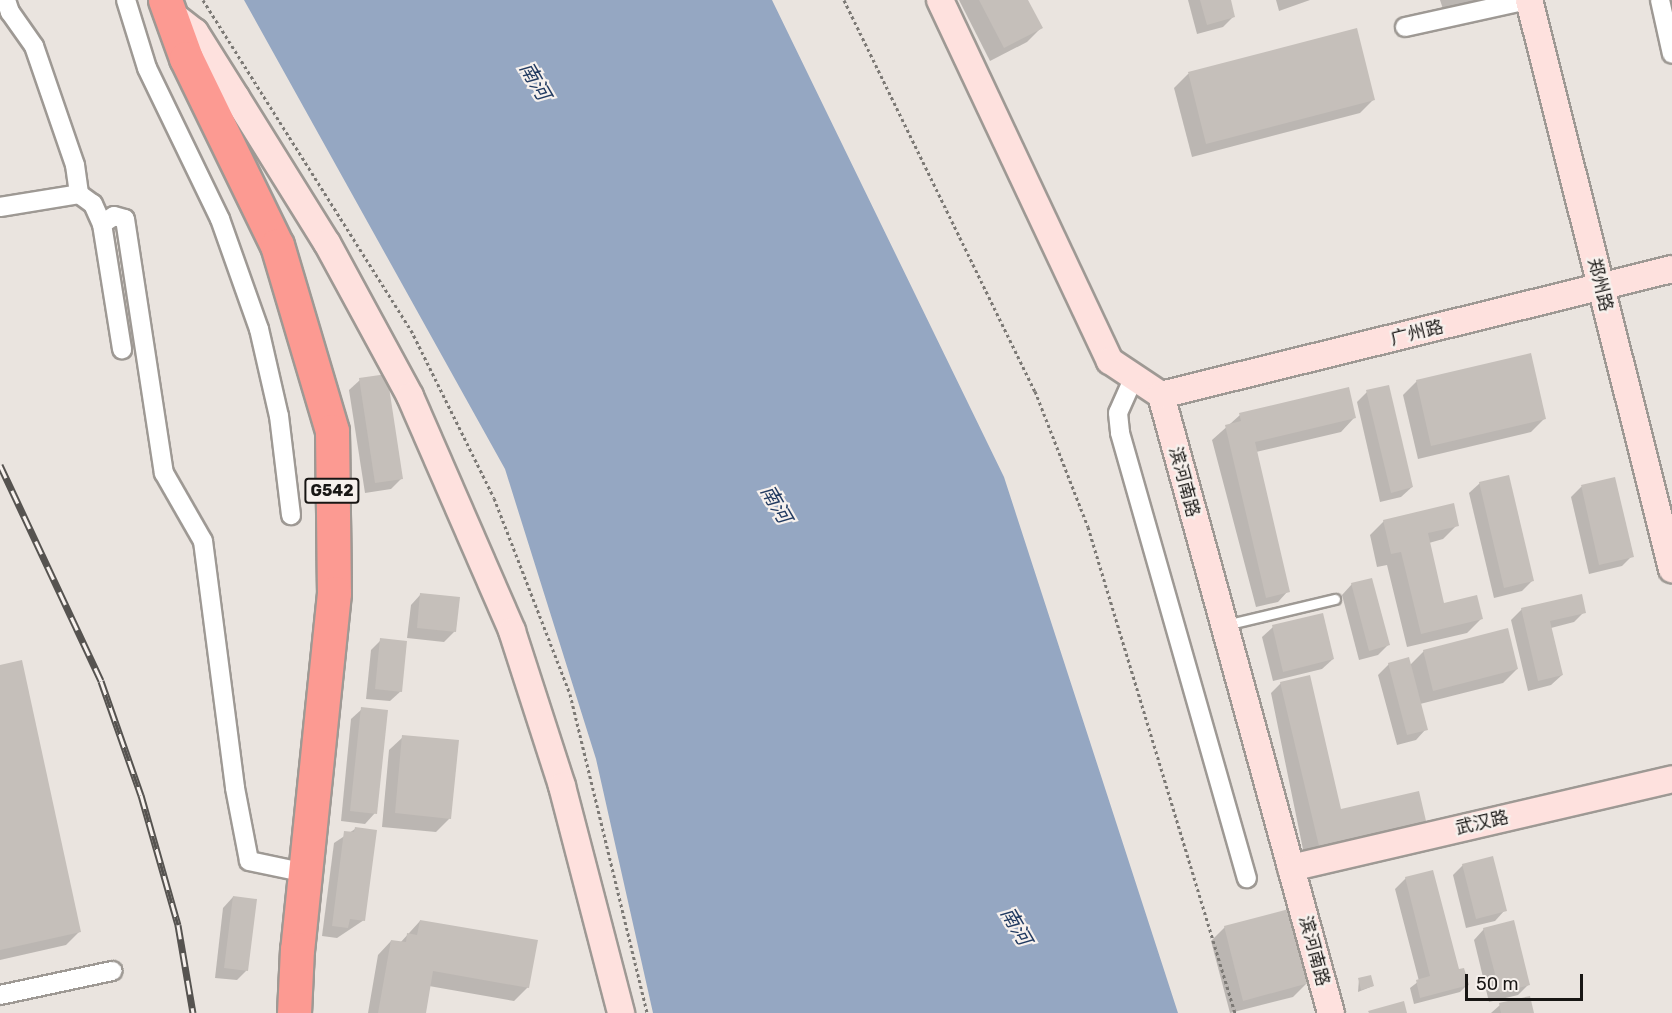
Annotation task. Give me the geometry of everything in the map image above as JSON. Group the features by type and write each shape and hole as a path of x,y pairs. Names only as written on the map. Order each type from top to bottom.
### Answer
{"highway":[{"name":"G542","path":"162,4 223,102 277,244 332,431 334,593 276,1013"},
{"name":"G542","path":"162,4 169,58 258,255 314,434 316,592 297,872 294,1013"}],"street":[{"path":"6,0 10,12 34,46 75,165 79,194"},
{"path":"126,0 147,68 220,219 259,329 279,416 291,515"},
{"path":"940,0 1110,360 1161,395"},
{"path":"1405,27 1528,0"},
{"name":"郑州路","path":"1528,0 1672,569"},
{"path":"1660,0 1672,54"},
{"path":"223,102 327,243 410,396 512,631 562,786 621,1013"},
{"path":"0,207 79,194 93,204 102,224 122,349"},
{"path":"102,224 114,216 125,219 165,473 203,542 235,788 249,861 297,872"},
{"name":"广州路","path":"1161,395 1672,269"},
{"path":"1134,377 1118,413 1120,433 1247,878"},
{"name":"滨河南路","path":"1161,395 1222,625 1331,1013"},
{"name":"武汉路","path":"1291,868 1672,779"},
{"path":"0,995 112,971"}],"lane":[{"path":"1222,625 1335,599"}],"path":[{"path":"844,0 1035,391 1088,526 1235,1013"}],"water":[{"name":"南河","path":"244,0 772,0 1004,477 1178,1013 653,1013 596,759 505,469"}],"building":[{"path":"979,0 1028,0 1043,28 1004,48"},
{"path":"1200,0 1231,0 1235,17 1207,25"},
{"path":"1357,28 1375,100 1206,144 1188,72"},
{"path":"1531,353 1546,419 1431,446 1416,380"},
{"path":"387,374 403,479 375,483 359,378"},
{"path":"1389,385 1413,487 1391,493 1366,390"},
{"path":"1349,387 1356,418 1255,442 1290,592 1266,598 1225,425 1241,421 1239,413"},
{"path":"1509,475 1534,581 1504,588 1479,482"},
{"path":"1615,477 1634,557 1599,565 1581,485"},
{"path":"1454,503 1459,526 1428,533 1444,603 1477,595 1483,619 1421,634 1401,552 1391,554 1383,520"},
{"path":"1372,578 1390,645 1369,651 1351,583"},
{"path":"420,593 460,597 456,632 417,628"},
{"path":"1582,594 1586,613 1550,621 1563,675 1538,681 1521,608"},
{"path":"1323,613 1334,659 1283,672 1272,625"},
{"path":"1508,628 1518,669 1433,691 1423,650"},
{"path":"380,638 407,641 402,692 375,689"},
{"path":"1409,657 1428,730 1407,735 1388,663"},
{"path":"22,660 81,932 0,950 0,665"},
{"path":"1310,675 1341,809 1419,791 1426,821 1319,846 1280,682"},
{"path":"361,707 388,710 377,814 350,811"},
{"path":"402,735 459,740 451,819 395,813"},
{"path":"355,827 377,830 365,921 350,919 348,928 332,926 344,831 354,832"},
{"path":"1493,856 1507,911 1476,919 1462,864"},
{"path":"1433,870 1459,969 1464,968 1469,985 1420,998 1416,980 1430,976 1405,877"},
{"path":"233,896 257,899 248,971 224,968"},
{"path":"1289,909 1309,983 1243,1001 1224,926"},
{"path":"420,920 538,940 529,988 433,971 426,1013 378,1013 391,940 406,942 407,933 417,935"},
{"path":"1514,920 1530,985 1500,993 1483,928"},
{"path":"1371,975 1374,986 1361,990 1358,978"},
{"path":"1530,996 1534,1013 1501,1013 1499,1003"},
{"path":"1404,1001 1407,1013 1369,1013 1368,1011"}],"railway":[{"path":"0,465 101,681 141,795 178,925 193,1013"}]}
